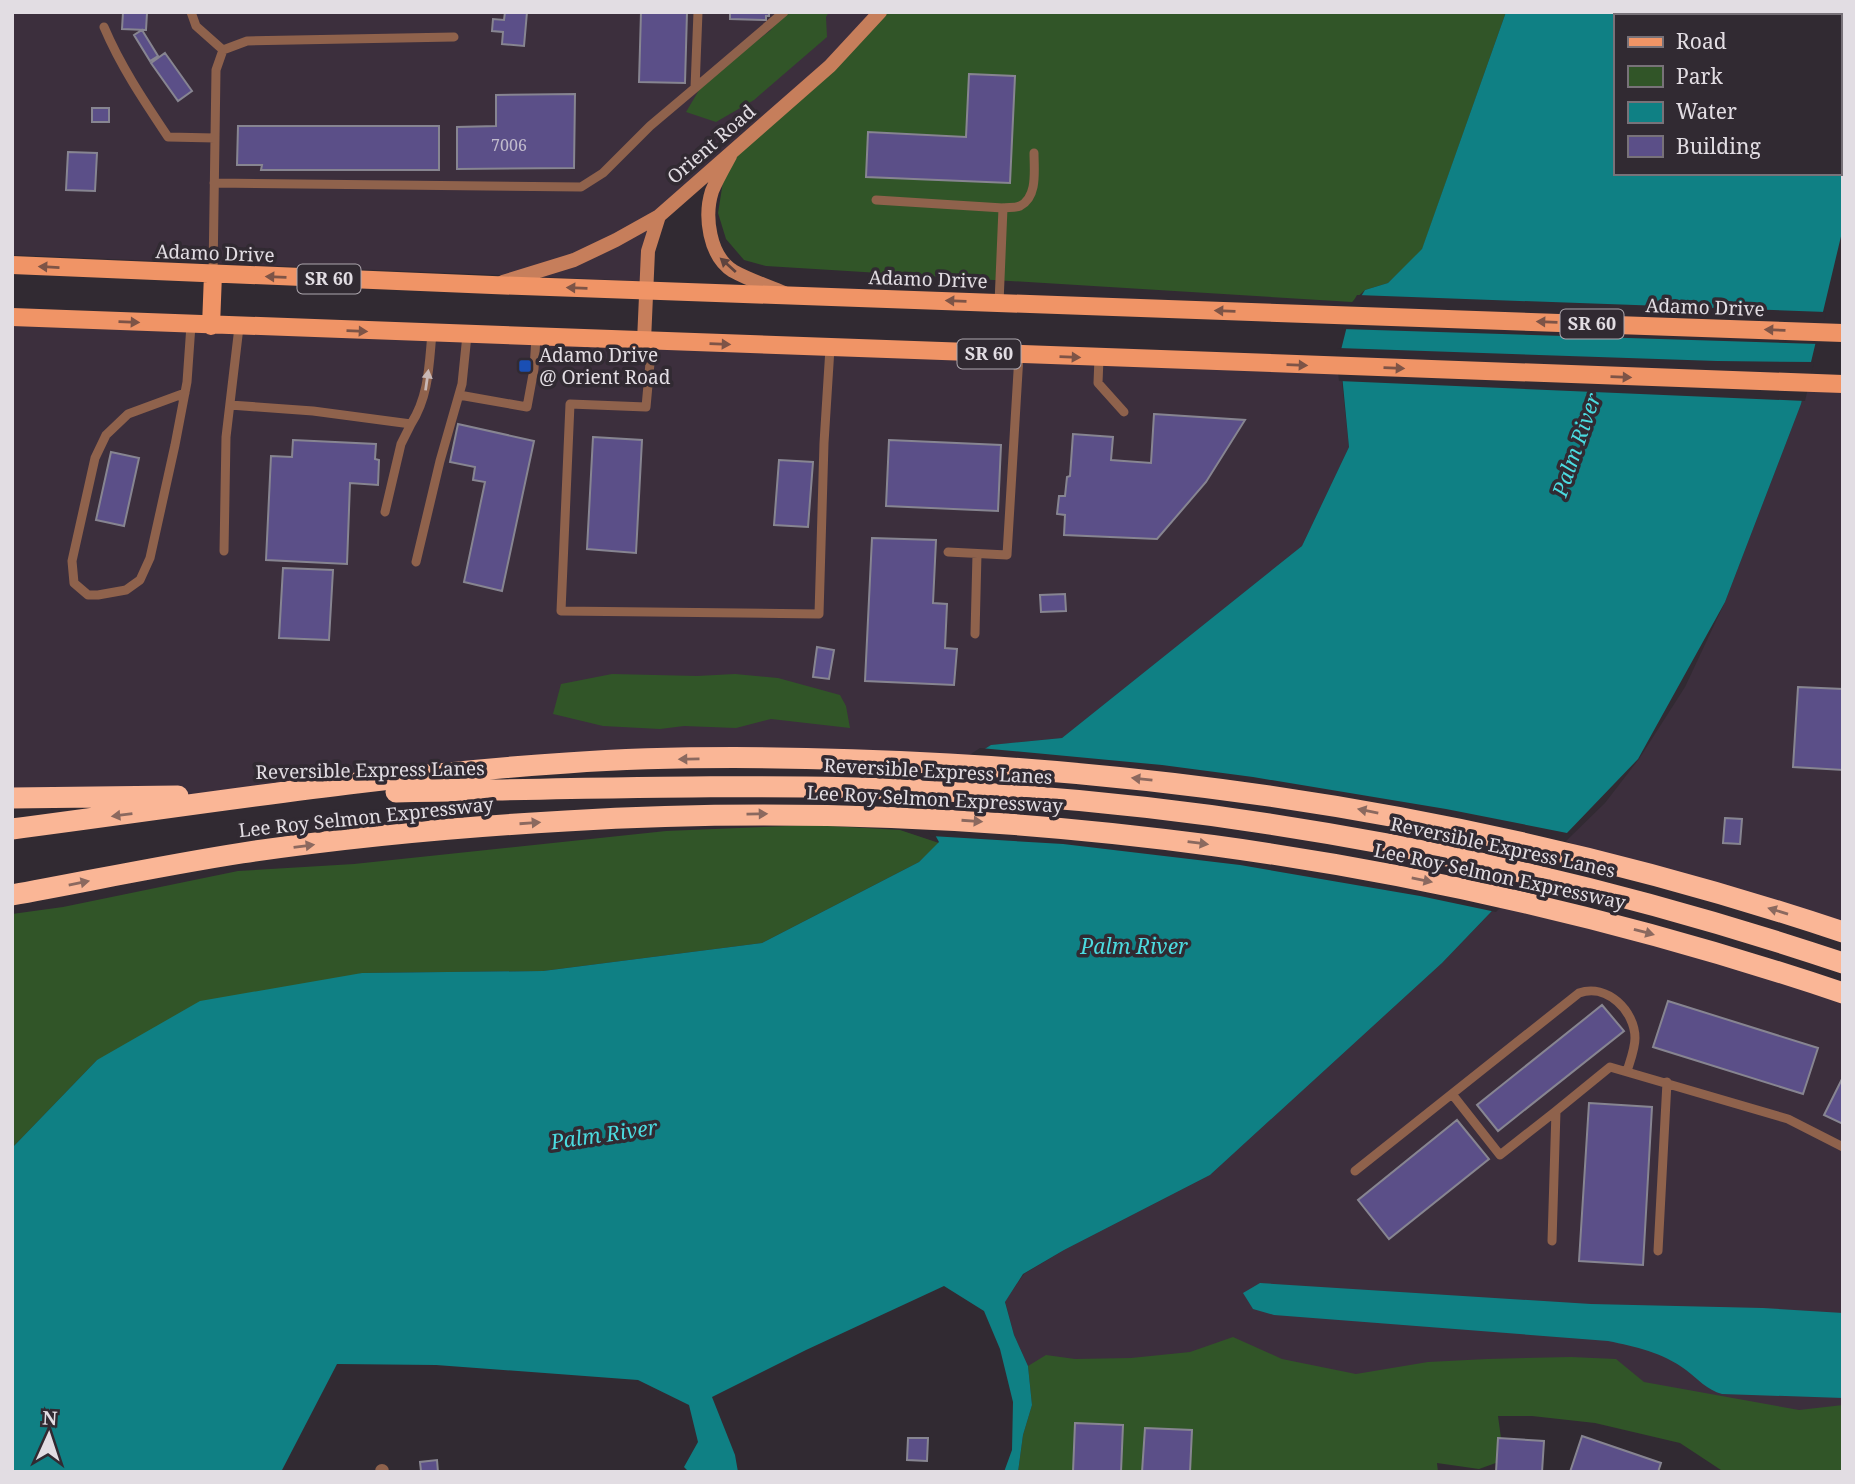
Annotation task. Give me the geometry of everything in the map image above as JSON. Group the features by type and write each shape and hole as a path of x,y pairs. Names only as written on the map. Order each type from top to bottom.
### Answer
{"highway":[{"name":"Lee Roy Selmon Expressway","path":"12,829 351,785 570,762 741,758 880,760 1070,772 1249,792 1456,827 1649,874 1843,932"},
{"name":"Reversible Express Lanes","path":"12,799 739,787 928,790 1088,802 1294,828 1490,865 1728,926 1843,963"},
{"name":"Lee Roy Selmon Expressway","path":"12,895 245,853 486,826 763,814 903,817 1070,829 1274,854 1476,891 1691,945 1843,993"}],"main road":[{"name":"Adamo Drive","path":"12,265 492,285 1843,333"},
{"path":"211,326 212,274"},
{"name":"SR 60","path":"12,317 1840,384"}],"street":[{"name":"Orient Road","path":"492,285 574,260 659,216 830,66 880,12"},
{"path":"733,149 712,192 709,218 711,238 718,255 732,270 789,295"},
{"path":"648,341 645,290 648,251 659,216"}],"lane":[{"path":"191,12 196,26 223,50"},
{"path":"695,88 698,12"},
{"path":"214,183 581,187 603,173 650,126 784,12"},
{"path":"104,27 127,75 168,137 215,138"},
{"path":"223,50 247,41 454,37"},
{"path":"212,274 216,70 223,50"},
{"path":"876,200 1003,208 1020,206 1031,196 1034,185 1034,153"},
{"path":"999,303 1003,208"},
{"path":"185,393 128,414 106,435 95,458 72,561 74,583 88,595 99,596 126,590 140,580 150,558 185,393 191,325"},
{"path":"224,551 226,437 239,327"},
{"path":"385,512 401,444 422,405 427,386 432,334"},
{"path":"416,562 459,395 467,335"},
{"path":"459,395 527,407 536,337"},
{"path":"648,341 646,408 570,404 561,611 819,614 830,348"},
{"path":"948,552 1007,555 1019,355"},
{"path":"1099,358 1098,383 1124,412"},
{"path":"230,405 313,411 411,424"},
{"path":"975,634 977,554"},
{"path":"1354,1171 1579,993 1590,989 1602,991 1610,995 1628,1014 1635,1039 1627,1071"},
{"path":"1452,1094 1500,1155 1610,1067 1788,1119 1843,1147"},
{"path":"1658,1251 1667,1082"},
{"path":"1552,1241 1556,1111"}],"shaded area":[{"path":"12,12 873,12 833,57 652,223 640,281 12,255"},
{"path":"12,319 1341,373 1349,447 1302,546 1062,738 992,745 966,761 767,754 98,806 12,806"},
{"path":"1805,387 1843,387 1843,924 1608,858 1566,841 1605,803 1639,759 1685,687 1725,602 1801,404"},
{"path":"1497,906 1843,992 1843,1468 1585,1397 1227,1421 1028,1366 1014,1335 1005,1301 1024,1274 1064,1250 1210,1175 1442,963"}],"green space":[{"path":"777,12 829,12 826,17 827,37 754,100 716,122 686,112 705,80 771,30"},
{"path":"884,12 1506,12 1422,250 1388,283 1365,290 1352,302 766,266 744,260 726,239 718,213 725,169 739,149"},
{"path":"612,674 735,674 778,678 840,695 846,706 850,728 771,719 736,728 684,726 660,729 603,726 553,714 561,684"},
{"path":"813,825 900,830 939,843 919,862 762,943 543,971 362,973 97,1060 12,1148 12,914 63,907 238,871 354,864 666,831"},
{"path":"1233,1337 1282,1359 1356,1374 1428,1362 1571,1357 1616,1359 1644,1382 1799,1410 1843,1405 1843,1472 1724,1472 1680,1443 1595,1423 1532,1416 1498,1416 1504,1460 1479,1469 1437,1463 1438,1472 1018,1472 1023,1435 1032,1405 1028,1366 1046,1355 1075,1359 1131,1358 1190,1352"}],"water":[{"name":"Palm River","path":"1506,12 1843,12 1843,228 1801,404 1725,602 1638,759 1442,963 1210,1175 1023,1274 1005,1302 1014,1335 1028,1366 1032,1405 1023,1435 1018,1472 1004,1472 1012,1450 1013,1402 1000,1349 984,1311 944,1286 712,1397 735,1455 738,1472 689,1472 684,1467 698,1442 689,1405 638,1380 436,1365 337,1364 281,1472 12,1472 12,1148 97,1060 200,1001 362,973 543,971 762,943 919,862 939,842 919,806 950,771 991,745 1062,738 1302,546 1349,447 1340,354 1350,314 1365,290 1388,283 1422,249"},
{"path":"1260,1283 1591,1304 1763,1308 1843,1313 1843,1398 1722,1394 1658,1354 1608,1341 1274,1315 1253,1309 1243,1293"}],"pier":[{"path":"1357,295 1826,312 1819,344 1342,329 1347,312"},
{"path":"1338,348 1814,362 1805,401 1339,381 1336,354"},
{"path":"980,748 1162,765 1253,777 1446,809 1572,834 1496,912 1240,865 1063,844 931,836 916,804 948,769"}],"building":[{"path":"123,12 153,12 147,13 146,30 122,29"},
{"path":"505,12 527,12 524,46 502,44 503,32 492,31 493,19 504,20"},
{"path":"641,12 687,12 685,83 639,82"},
{"path":"730,12 769,12 769,16 766,16 766,20 730,19"},
{"path":"142,30 158,56 150,61 134,35"},
{"path":"165,53 192,91 178,101 151,63"},
{"path":"969,74 1015,76 1010,183 866,177 868,132 966,137"},
{"path":"575,94 574,168 457,169 457,127 496,126 496,95"},
{"path":"92,108 109,108 109,122 92,122"},
{"path":"238,126 439,126 439,170 261,170 262,165 237,165"},
{"path":"68,152 97,153 95,191 66,190"},
{"path":"1154,414 1245,420 1206,482 1157,539 1064,535 1065,515 1057,514 1059,496 1065,496 1067,477 1070,476 1073,434 1113,437 1111,460 1151,463"},
{"path":"458,424 534,441 502,591 464,582 485,482 473,480 475,467 450,462"},
{"path":"593,437 642,440 636,553 587,549"},
{"path":"293,440 376,444 375,459 379,460 378,485 350,483 347,564 266,560 271,456 292,457"},
{"path":"889,440 1001,445 998,511 886,506"},
{"path":"111,452 139,458 124,526 96,520"},
{"path":"779,460 813,462 808,527 774,525"},
{"path":"872,538 936,540 933,603 947,604 945,648 957,649 954,685 865,681"},
{"path":"283,568 333,570 329,640 279,638"},
{"path":"1065,594 1066,611 1041,612 1040,595"},
{"path":"817,647 834,650 829,679 813,677"},
{"path":"1798,687 1843,689 1843,770 1793,767"},
{"path":"1725,818 1742,819 1740,844 1723,843"},
{"path":"1668,1001 1818,1048 1803,1094 1653,1047"},
{"path":"1602,1005 1624,1031 1498,1131 1477,1105"},
{"path":"1843,1077 1843,1124 1824,1115"},
{"path":"1589,1103 1652,1107 1643,1265 1579,1261"},
{"path":"1457,1120 1489,1159 1389,1239 1358,1200"},
{"path":"1075,1423 1123,1425 1121,1472 1073,1472"},
{"path":"1145,1428 1192,1430 1190,1472 1142,1472"},
{"path":"1582,1436 1661,1463 1658,1472 1570,1472"},
{"path":"908,1438 928,1438 927,1461 907,1460"},
{"path":"1498,1438 1544,1441 1542,1472 1496,1472"},
{"path":"437,1460 438,1472 418,1472 421,1471 420,1462"}],"place":[{"name":"Adamo Drive @ Orient Road","path":"525,366"}]}
